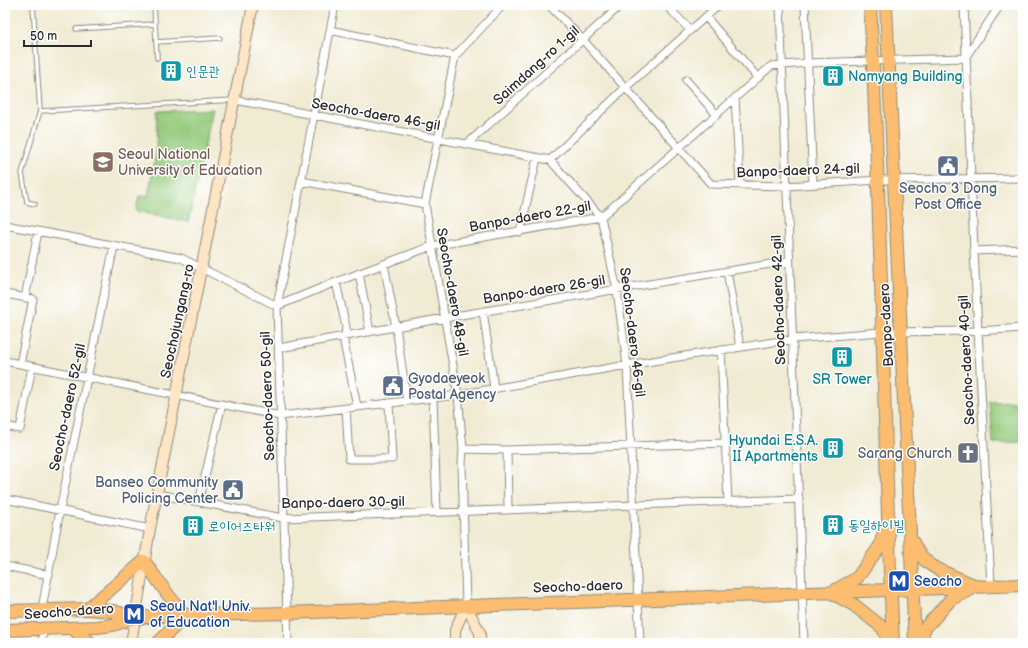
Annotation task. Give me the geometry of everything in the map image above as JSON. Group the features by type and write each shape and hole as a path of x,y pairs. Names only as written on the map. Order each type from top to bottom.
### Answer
{"main road":[{"name":"Seochojungang-ro","path":"132,643 150,528 253,5"},
{"name":"Banpo-daero","path":"870,5 879,180 881,332 893,643"},
{"name":"Banpo-daero","path":"886,5 915,643"},
{"path":"831,593 857,578 880,546 888,520"},
{"path":"911,535 915,549 922,558 941,571 977,587"},
{"path":"87,609 144,561 185,616 158,643"},
{"name":"Seocho-daero","path":"5,630 112,625 135,618 638,598 803,594 1023,585"},
{"path":"919,643 925,628 950,599 977,587"},
{"path":"831,593 854,605 882,628 889,643"},
{"path":"455,643 455,630 466,605"},
{"path":"466,605 480,633 480,643"},
{"name":"Seocho-daero","path":"5,610 87,609 113,611 135,618"},
{"path":"72,628 91,643"}],"street":[{"name":"Seocho-daero 50-gil","path":"288,643 277,306 335,5"},
{"path":"330,30 455,56 501,5"},
{"name":"Banpo-daero 24-gil","path":"549,5 583,40 679,150 711,184 786,186 879,180 1023,178"},
{"name":"Saimdang-ro 1-gil","path":"468,144 621,5"},
{"path":"666,5 690,30"},
{"path":"550,160 625,88 719,5"},
{"name":"Seocho-daero 42-gil","path":"780,5 804,643"},
{"path":"805,5 813,184"},
{"name":"Seocho-daero 40-gil","path":"964,5 970,178 991,586"},
{"path":"965,58 1000,5"},
{"path":"706,17 758,78"},
{"name":"Seocho-daero 48-gil","path":"455,56 425,204 458,394 463,449 462,464 466,605"},
{"name":"Banpo-daero 22-gil","path":"277,306 432,246 601,218 679,150 771,66 807,63 965,58"},
{"path":"686,80 717,115"},
{"path":"736,98 740,185"},
{"name":"Seocho-daero 46-gil","path":"235,100 550,160 601,218 617,290 627,365 640,643"},
{"path":"520,232 537,158"},
{"path":"301,181 425,204"},
{"path":"5,225 181,258 277,306"},
{"path":"25,298 38,232"},
{"name":"Seocho-daero 52-gil","path":"42,609 60,510 114,246"},
{"path":"974,251 1023,250"},
{"name":"Banpo-daero 26-gil","path":"279,348 483,311 790,261"},
{"path":"384,264 396,327 407,401"},
{"path":"727,272 740,347"},
{"path":"359,273 370,332"},
{"path":"336,282 346,327 344,343 357,406"},
{"path":"5,294 33,299 20,364"},
{"path":"483,311 494,388"},
{"path":"5,361 280,416 432,398 793,339 881,332 978,331 1023,328"},
{"path":"721,350 728,502"},
{"path":"5,426 20,429 32,367"},
{"path":"432,398 437,512"},
{"path":"346,408 349,459 392,459 389,403"},
{"path":"199,502 222,404"},
{"path":"463,449 507,450 725,443"},
{"path":"507,450 508,510"},
{"name":"Banpo-daero 30-gil","path":"157,494 283,518 799,499"},
{"path":"5,499 150,528"},
{"path":"5,566 49,575"},
{"path":"41,643 44,628"}],"lane":[{"path":"33,5 40,111 22,173 27,202 35,204"},
{"path":"154,5 157,58"},
{"path":"76,29 155,24"},
{"path":"156,42 220,38"},
{"path":"40,111 235,100"}],"green space":[{"path":"213,109 188,222 136,211 139,196 148,196 156,153 157,111"},
{"path":"1023,401 1023,442 993,443 990,402"}],"place":[{"name":"인문관","path":"171,71"},
{"name":"Namyang Building","path":"833,76"},
{"name":"Seoul National University of Education","path":"103,162"},
{"name":"Seocho 3 Dong Post Office","path":"948,166"},
{"name":"SR Tower","path":"842,357"},
{"name":"Gyodaeyeok Postal Agency","path":"393,386"},
{"name":"Hyundai E.S.A. II Apartments","path":"833,448"},
{"name":"Sarang Church","path":"968,453"},
{"name":"Banseo Community Policing Center","path":"233,490"},
{"name":"동일하이빌","path":"833,525"},
{"name":"로이어즈타워","path":"193,526"},
{"name":"Seocho","path":"899,581"},
{"name":"Seoul Nat'l Univ. of Education","path":"134,614"}]}
